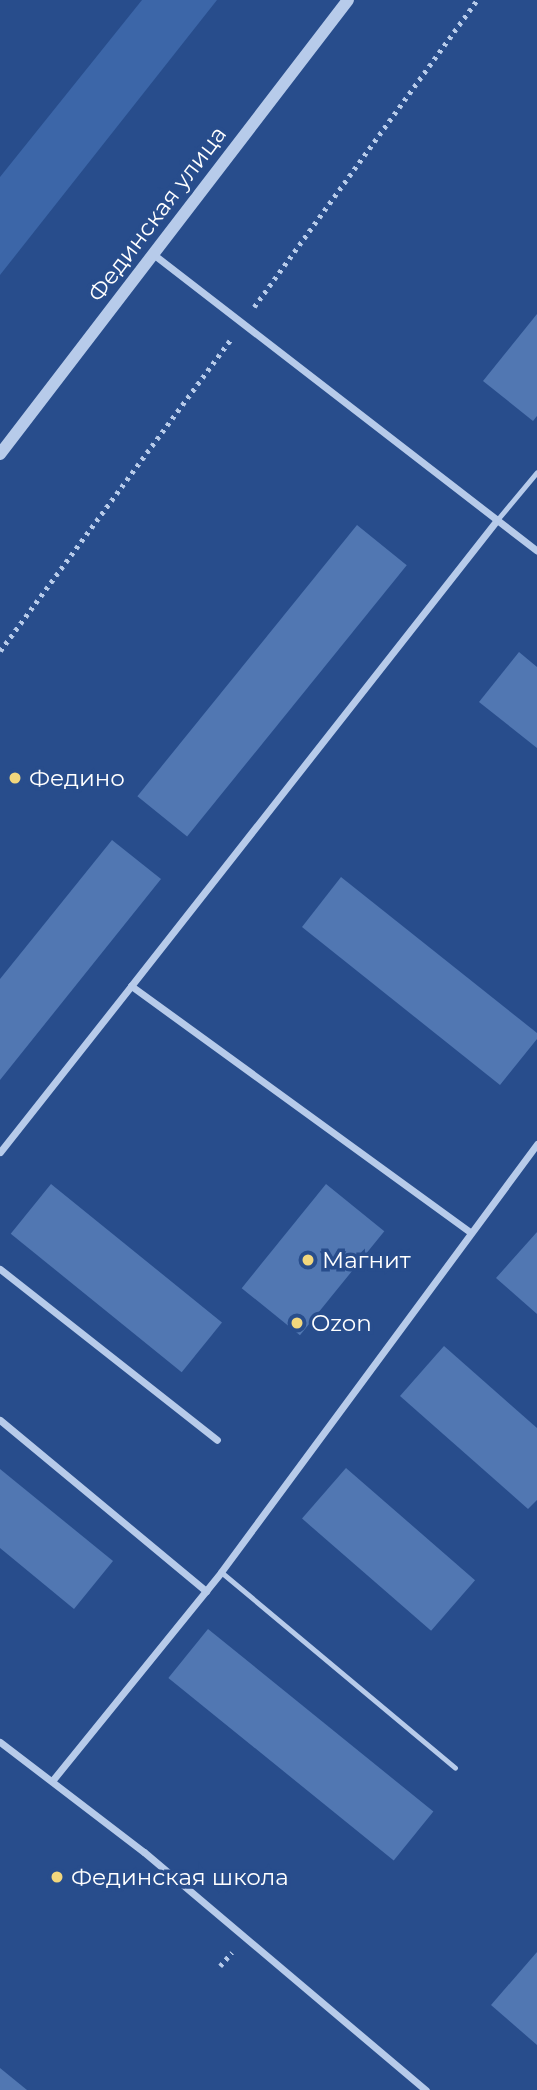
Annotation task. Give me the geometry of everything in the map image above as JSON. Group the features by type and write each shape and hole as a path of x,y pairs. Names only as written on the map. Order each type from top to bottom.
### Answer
{"street":[{"name":"Фединская улица","path":"0,454 348,0"},
{"path":"153,254 537,551"},
{"path":"0,1152 497,520"},
{"path":"131,986 470,1232"},
{"path":"52,1781 221,1572 537,1144"},
{"path":"0,1269 217,1440"},
{"path":"0,1420 206,1591"},
{"path":"0,1742 144,1852 426,2090"}],"lane":[{"path":"497,520 537,472"},
{"path":"221,1572 455,1768"}],"shaded area":[{"path":"142,0 217,0 0,275 0,177"}],"building":[{"path":"537,314 537,416 533,421 483,381"},
{"path":"357,525 407,565 187,837 137,796"},
{"path":"519,652 537,667 537,748 479,702"},
{"path":"112,840 161,879 0,1080 0,979"},
{"path":"341,877 537,1033 537,1039 500,1085 302,927"},
{"path":"51,1184 222,1322 182,1372 11,1234"},
{"path":"326,1184 384,1231 300,1335 242,1288"},
{"path":"537,1232 537,1314 496,1278"},
{"path":"444,1346 537,1428 537,1500 528,1509 400,1396"},
{"path":"346,1468 475,1580 431,1631 302,1519"},
{"path":"0,1469 113,1561 74,1609 0,1548"},
{"path":"208,1629 433,1812 394,1860 168,1678"},
{"path":"537,1952 537,2045 491,2005"},
{"path":"0,2068 27,2090 0,2090"}],"place":[{"name":"Федино","path":"15,778"},
{"name":"Магнит","path":"308,1260"},
{"name":"Ozon","path":"297,1323"},
{"name":"Фединская школа","path":"57,1877"}]}
